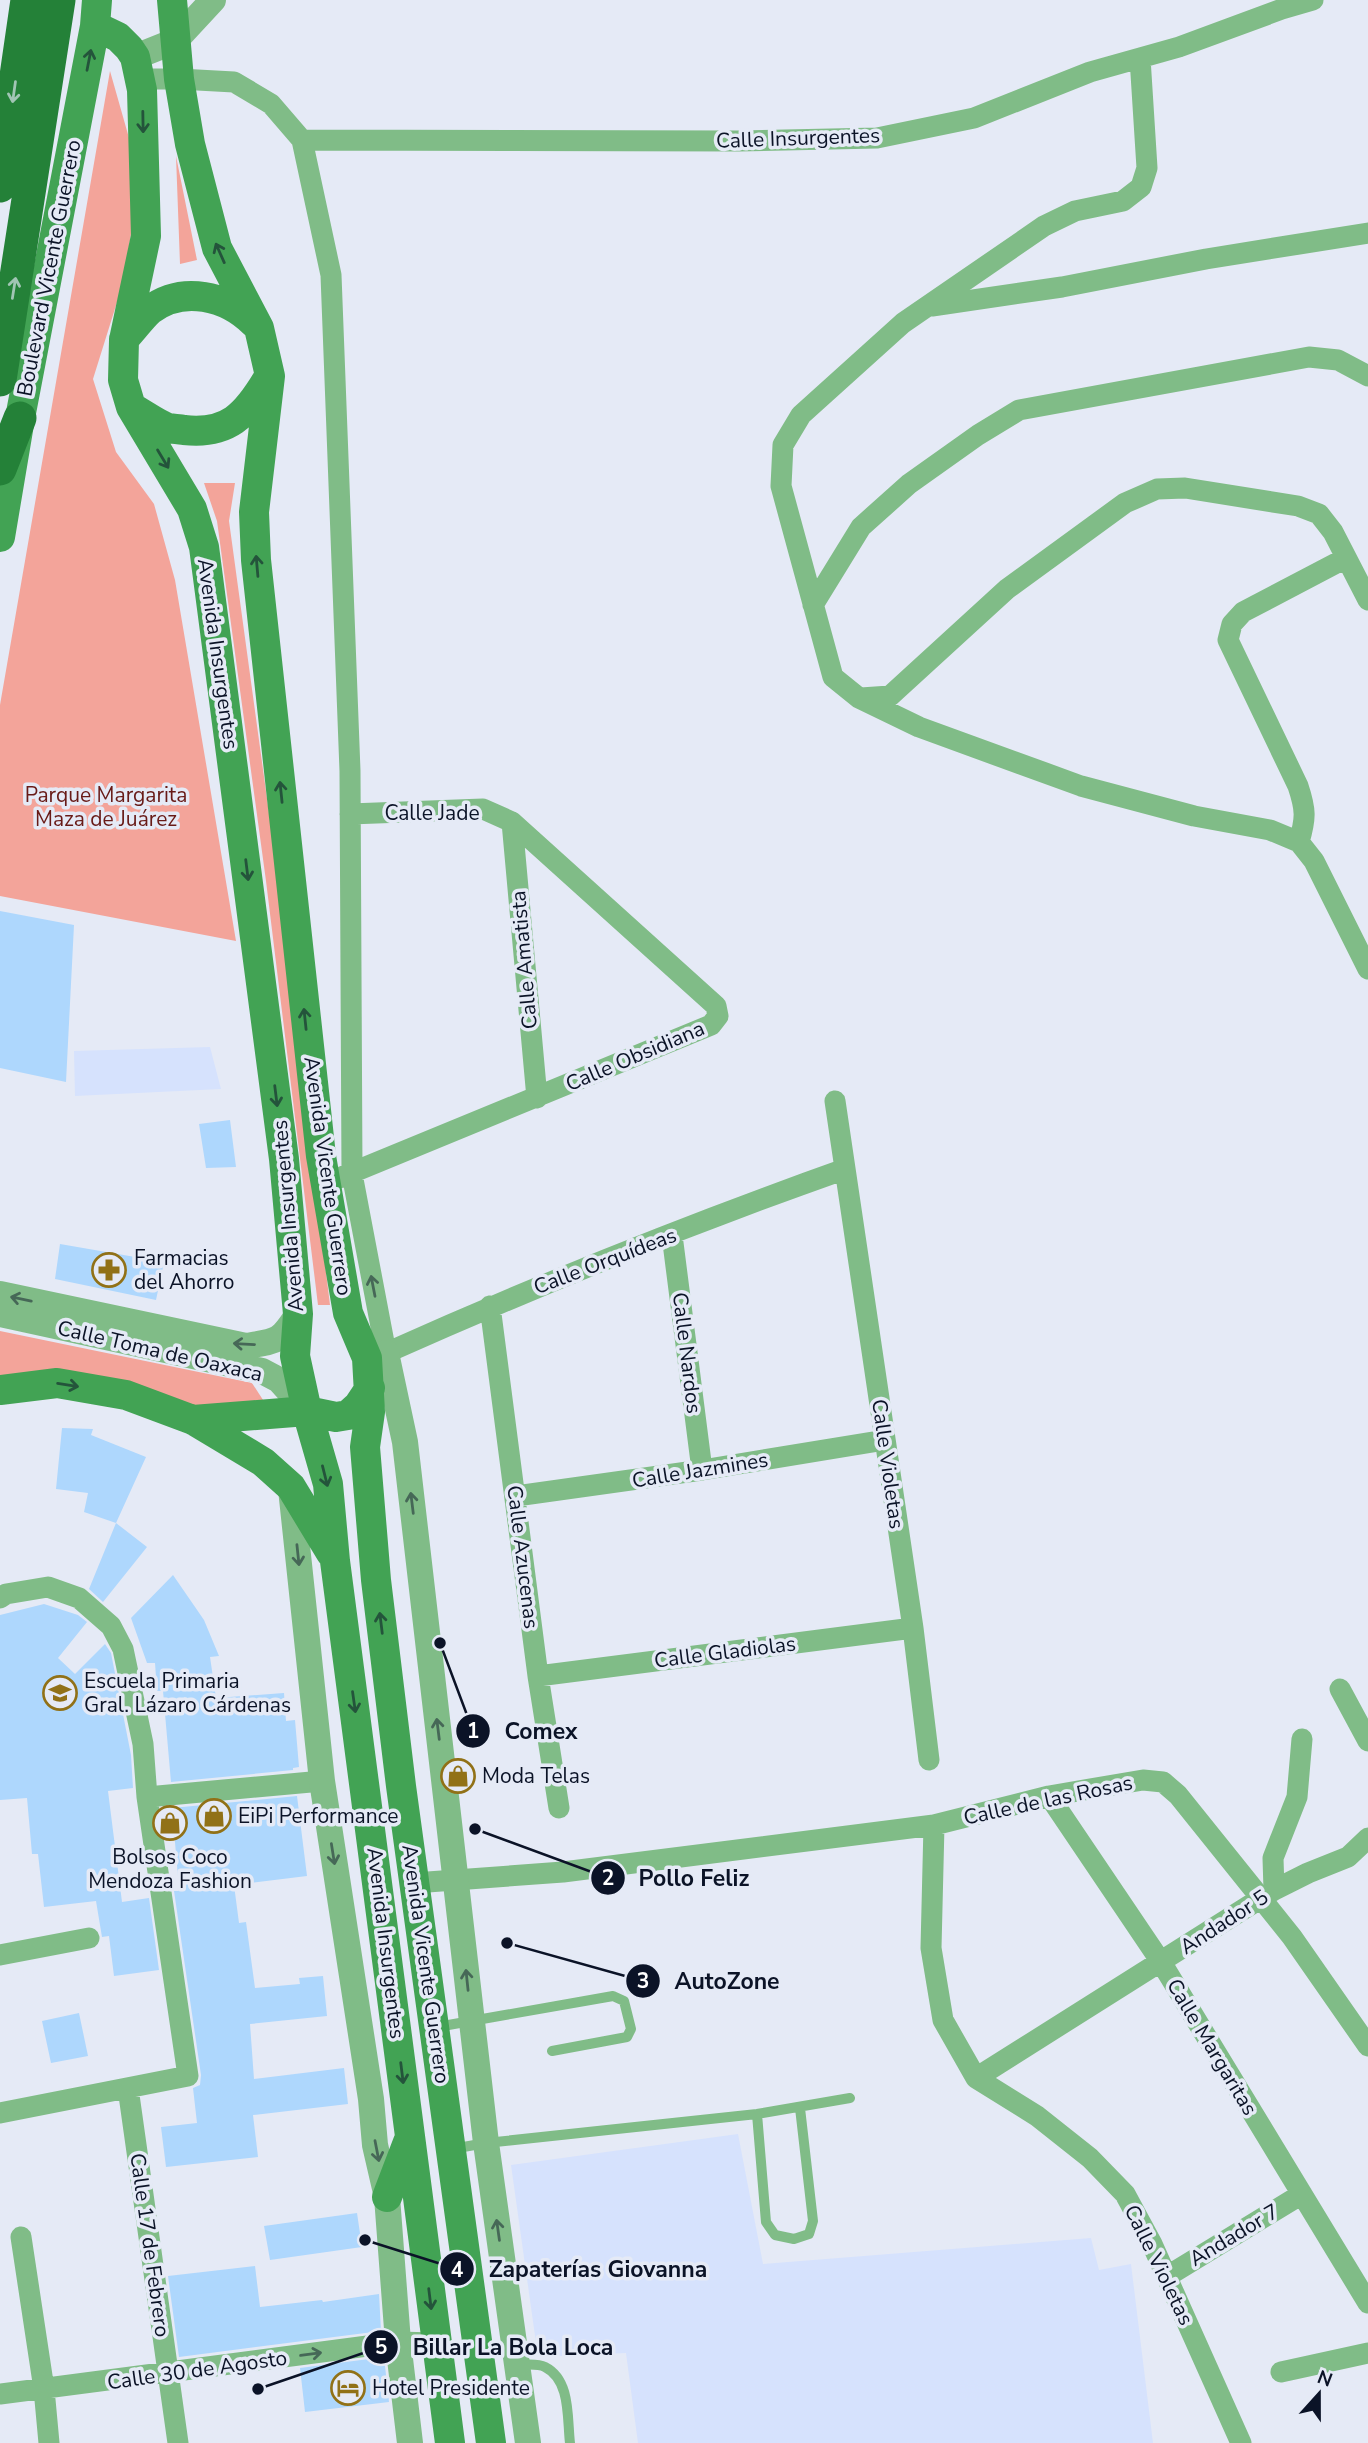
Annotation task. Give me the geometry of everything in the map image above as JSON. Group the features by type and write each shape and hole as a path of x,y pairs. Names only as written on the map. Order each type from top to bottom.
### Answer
{"highway":[{"path":"0,186 27,0"},
{"name":"Boulevard Vicente Guerrero","path":"0,380 59,0"},
{"path":"0,469 20,418"}],"main road":[{"name":"Avenida Vicente Guerrero","path":"172,0 179,79 190,144 217,248 259,328 270,376 254,512 256,560 338,1178 348,1313 377,1356 370,1388 365,1447 369,1500 414,1882 491,2443"},
{"path":"96,13 118,37 137,68"},
{"name":"Boulevard Vicente Guerrero","path":"0,537 96,13"},
{"name":"Avenida Insurgentes","path":"137,68 143,112 146,236 124,340 124,380 131,407 192,509 204,547 283,1146 298,1314 295,1356 328,1484 335,1561 450,2443"},
{"path":"124,340 150,310 173,298 200,296 223,301 243,312 259,328"},
{"path":"131,407 167,428 200,432 222,428 252,405 270,376"},
{"path":"0,1390 57,1383 126,1395 193,1420 263,1462 291,1487 335,1561"},
{"path":"193,1420 307,1410 335,1417 348,1415 370,1388"},
{"path":"386,1949 423,1947"},
{"path":"387,2197 410,2135"}],"street":[{"path":"137,68 175,41 213,0"},
{"name":"Calle Insurgentes","path":"302,140 739,141 877,138 974,118 1090,72 1179,47 1313,0"},
{"path":"1140,58 1147,168 1141,187 1123,201 1075,211 1044,226 903,323 802,415 783,445 780,486 833,677 859,698 919,727 1081,786 1194,816 1270,830 1299,842 1314,861 1368,969"},
{"path":"137,68 179,79 234,82 271,104 302,140 331,275 350,814 338,1178"},
{"path":"925,307 1368,233"},
{"path":"813,605 861,527 909,484 978,435 1019,410 1309,358 1338,360 1368,376"},
{"path":"859,698 890,696 1007,589 1125,503 1157,489 1185,488 1298,506 1319,514 1333,532 1368,600"},
{"path":"1299,842 1305,821 1305,808 1298,786 1228,640 1232,624 1244,612 1346,558"},
{"name":"Calle Jade","path":"350,814 483,809 512,822"},
{"name":"Calle Obsidiana","path":"338,1178 711,1025 718,1016 716,1006 512,822"},
{"name":"Calle Amatista","path":"512,822 537,1098"},
{"name":"Calle Violetas","path":"835,1101 929,1760"},
{"name":"Calle Orquídeas","path":"377,1356 490,1306 750,1203 845,1169"},
{"name":"Calle Nardos","path":"672,1235 702,1471"},
{"name":"Calle Toma de Oaxaca","path":"0,1294 246,1346 270,1343 283,1337 298,1314"},
{"name":"Calle Azucenas","path":"490,1306 538,1676 559,1808"},
{"name":"Calle Toma de Oaxaca","path":"0,1314 262,1371 279,1380 307,1410"},
{"path":"377,1356 405,1442 486,2143 528,2443"},
{"name":"Calle Jazmines","path":"516,1496 702,1471 884,1440"},
{"path":"291,1487 322,1781 371,2099 374,2145 387,2197 398,2342 410,2443"},
{"path":"0,1598 6,1594 48,1587 79,1598 111,1626 123,1649 143,1744 147,1797 188,2076 0,2113"},
{"name":"Calle Gladiolas","path":"538,1676 912,1628"},
{"path":"1340,1689 1368,1741"},
{"path":"1302,1739 1297,1797 1273,1858 1267,1894 1292,1937 1368,2046"},
{"name":"Calle de las Rosas","path":"414,1882 563,1872 934,1825 1049,1796 1143,1780 1163,1782 1178,1795 1267,1894"},
{"path":"147,1797 322,1781"},
{"name":"Calle Margaritas","path":"1049,1796 1161,1962 1368,2302"},
{"name":"Calle Violetas","path":"934,1825 931,1948 943,2020 976,2078 1037,2116 1090,2158 1125,2194 1166,2277 1241,2443"},
{"name":"Andador 5","path":"976,2078 1267,1894 1348,1857 1368,1838"},
{"path":"0,1955 89,1938"},
{"name":"Calle 17 de Febrero","path":"128,2088 178,2443"},
{"name":"Andador 7","path":"1166,2277 1302,2194"},
{"path":"21,2237 44,2389 49,2443"},
{"name":"Calle 30 de Agosto","path":"0,2394 398,2342 435,2343"},
{"path":"1281,2372 1368,2353"}],"lane":[{"path":"435,2027 613,1996 624,2000 631,2029 627,2038 552,2051"},
{"path":"452,2149 757,2114 850,2098"},
{"path":"757,2114 766,2222 775,2235 794,2239 809,2234 813,2221 800,2108"},
{"path":"517,2365 542,2366 556,2375 563,2387 570,2443"}],"shaded area":[{"path":"210,1047 221,1089 75,1096 74,1051"},
{"path":"738,2134 763,2264 1091,2238 1099,2270 1131,2264 1153,2443 638,2443 626,2353 538,2357 511,2165"}],"green space":[{"name":"Parque Margarita Maza de Juárez","path":"110,71 131,145 132,228 123,283 93,379 116,452 154,504 175,580 236,941 0,896 0,705"},
{"path":"176,156 197,260 180,264"},
{"path":"204,483 235,483 229,521 278,879 330,1305 318,1305 266,881 217,521"},
{"path":"0,1331 252,1383 265,1403 248,1415 194,1405 0,1387"}],"building":[{"path":"0,911 74,925 66,1082 0,1068"},
{"path":"230,1120 236,1167 206,1168 199,1124"},
{"name":"Farmacias del Ahorro","path":"60,1244 164,1262 156,1300 55,1279"},
{"path":"62,1428 93,1429 91,1435 146,1457 116,1523 84,1512 88,1493 56,1489"},
{"path":"116,1523 147,1547 103,1602 89,1589"},
{"path":"173,1575 204,1620 219,1656 210,1657 216,1698 284,1693 286,1721 295,1720 299,1767 293,1770 171,1782 163,1691 157,1691 155,1663 147,1663 131,1618"},
{"name":"Escuela Primaria Gral. Lázaro Cárdenas","path":"44,1604 78,1615 87,1622 58,1658 75,1674 105,1644 111,1653 131,1755 133,1788 108,1791 122,1902 149,1898 159,1970 114,1976 109,1936 102,1937 96,1901 44,1907 38,1854 32,1854 27,1798 0,1800 0,1615"},
{"path":"297,1796 307,1876 234,1885 239,1923 246,1922 255,1988 300,1984 299,1978 323,1976 327,2016 250,2024 254,2079 344,2068 348,2104 253,2115 258,2157 166,2167 161,2127 197,2123 193,2088 200,2085 201,2075 174,1891 178,1891 178,1877 172,1808"},
{"path":"79,2013 88,2056 51,2063 42,2021"},
{"path":"357,2213 362,2247 270,2260 264,2226"},
{"path":"255,2266 260,2307 379,2294 381,2331 179,2357 168,2276"},
{"name":"Hotel Presidente","path":"384,2357 389,2402 305,2412 300,2368"}],"place":[{"name":"Farmacias del Ahorro","path":"109,1270"},
{"name":"Comex","path":"440,1643"},
{"name":"Escuela Primaria Gral. Lázaro Cárdenas","path":"60,1693"},
{"name":"Moda Telas","path":"458,1776"},
{"name":"EiPi Performance","path":"214,1816"},
{"name":"Bolsos Coco Mendoza Fashion","path":"170,1823"},
{"name":"Pollo Feliz","path":"475,1829"},
{"name":"AutoZone","path":"507,1943"},
{"name":"Zapaterías Giovanna","path":"365,2240"},
{"name":"Hotel Presidente","path":"348,2388"},
{"name":"Billar La Bola Loca","path":"258,2389"}]}
